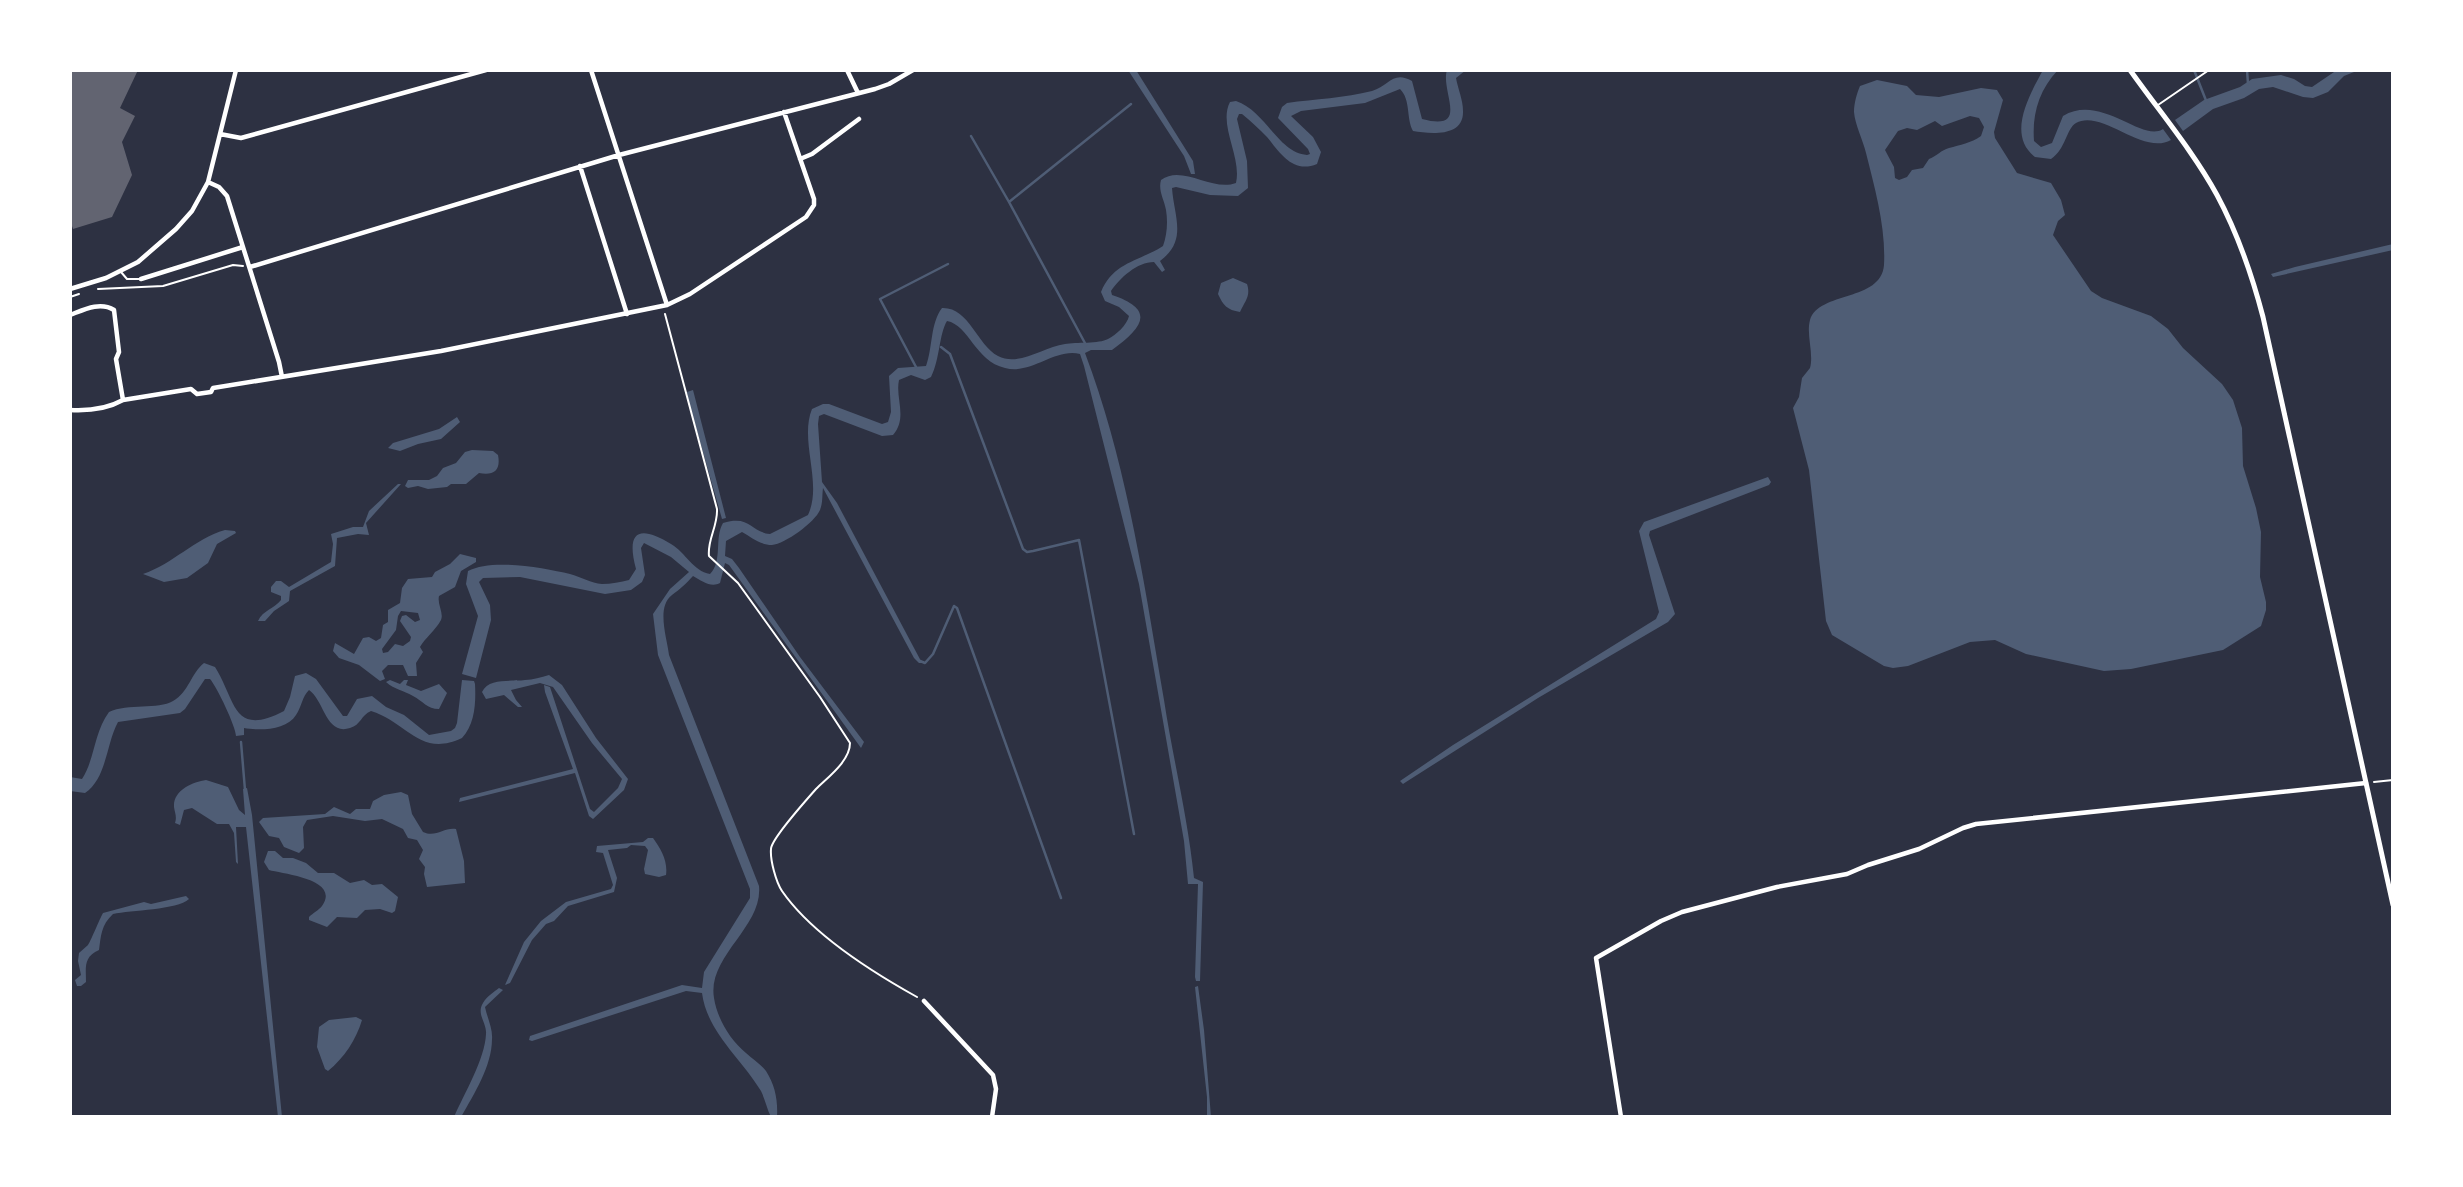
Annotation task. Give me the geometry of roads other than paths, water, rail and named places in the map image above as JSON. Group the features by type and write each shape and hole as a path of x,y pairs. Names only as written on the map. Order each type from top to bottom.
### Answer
{"street":[{"path":"70,289 121,272 138,262 176,229 192,211 208,182 236,70"},
{"path":"220,134 241,138 485,70"},
{"path":"591,70 665,305"},
{"path":"847,70 858,93"},
{"path":"250,267 580,166 890,84 914,70"},
{"path":"2130,70 2208,180 2228,216 2254,283 2393,905"},
{"path":"70,410 85,411 113,406 123,400 191,389 197,394 211,392 213,388 441,351 665,305 691,294 806,217 814,205 784,113"},
{"path":"800,159 859,118"},
{"path":"580,166 627,314"},
{"path":"208,182 219,187 227,196 282,377"},
{"path":"141,279 243,247"},
{"path":"70,315 80,309 104,306 114,310 119,352 116,359 123,400"},
{"path":"1621,1117 1596,958 1672,915 1777,887 1847,874 1919,849 1976,824 2366,783"},
{"path":"924,1001 993,1075 996,1088 992,1117"}],"lane":[{"path":"2156,106 2209,70"},
{"path":"121,272 127,279 141,279"}],"water":[{"path":"1128,70 1136,70 1193,161 1195,174 1191,174 1184,156"},
{"path":"1447,70 1466,70 1456,78 1463,111 1458,126 1437,133 1413,131 1406,98 1400,89 1365,103 1301,111 1291,116 1313,137 1321,152 1317,164 1308,166 1294,164 1288,160 1255,125 1239,114 1237,119 1247,161 1248,188 1238,196 1210,195 1172,188 1177,236 1169,253 1160,261 1165,270 1162,272 1154,262 1141,265 1124,276 1111,291 1112,295 1126,301 1140,313 1137,327 1112,350 1091,350 1085,353 1100,395 1133,524 1194,878 1203,882 1200,981 1196,981 1195,977 1198,884 1188,884 1184,841 1139,584 1080,354 1061,355 1024,368 1005,368 986,358 961,329 947,321 931,377 925,380 911,375 899,380 900,422 893,435 882,436 824,414 819,416 818,424 822,482 837,503 922,663 914,658 823,488 822,505 817,515 792,537 778,544 768,545 742,532 726,541 725,556 732,559 739,568 800,657 864,742 861,748 729,565 725,563 720,583 717,584 706,583 693,576 667,600 664,607 669,655 759,886 753,915 719,969 714,983 714,998 721,1021 730,1035 769,1076 775,1093 777,1117 771,1117 761,1091 718,1032 705,1007 702,993 686,991 529,1040 530,1036 682,985 702,988 704,972 750,898 750,889 658,655 653,614 670,589 689,572 671,557 644,543 641,548 645,575 642,582 631,590 605,594 520,577 483,578 479,582 490,605 491,620 476,678 462,674 478,616 466,584 468,571 490,565 518,565 570,574 598,583 629,580 636,569 634,540 637,535 643,533 671,544 694,566 710,574 716,563 723,523 745,522 763,533 770,534 808,515 813,489 808,435 812,409 829,404 882,424 888,422 891,412 889,376 898,368 926,366 935,321 942,308 959,314 991,351 1006,359 1023,358 1065,344 1104,341 1118,332 1129,316 1119,307 1105,301 1101,292 1106,282 1120,268 1163,246 1167,219 1161,180 1178,175 1217,184 1236,183 1236,163 1227,121 1230,102 1236,101 1246,106 1288,147 1307,155 1310,154 1308,149 1278,118 1282,107 1287,103 1372,91 1400,77 1412,81 1422,119 1446,120 1450,115"},
{"path":"2043,70 2058,70 2042,94 2034,121 2034,141 2041,147 2052,143 2063,116 2092,110 2144,130 2154,132 2163,129 2171,140 2148,142 2110,126 2086,120 2073,126 2060,150 2051,159 2035,157 2026,148 2021,126 2027,102"},
{"path":"2337,70 2359,70 2344,76 2328,92 2313,98 2273,87 2259,89 2244,98 2213,109 2183,131 2175,120 2204,100 2240,87 2252,79 2281,75 2312,87"},
{"path":"1877,80 1907,86 1916,95 1939,97 1981,88 1997,90 2003,100 1994,132 1995,138 2017,173 2051,183 2061,200 2065,215 2058,221 2053,235 2091,291 2102,298 2151,316 2168,329 2183,348 2222,384 2233,400 2242,428 2243,466 2261,532 2260,577 2266,610 2261,626 2223,650 2131,669 2104,671 2026,654 1995,640 1970,642 1908,666 1893,668 1884,666 1832,635 1826,621 1809,470 1793,408 1799,397 1802,378 1810,368 1810,320 1825,304 1872,285 1880,277 1884,265 1879,209 1854,112 1860,86","holes":["1970,116 1979,118 1984,127 1981,136 1944,150 1929,159 1923,168 1912,170 1907,177 1899,180 1895,178 1894,167 1885,150 1898,131 1907,128 1917,130 1935,121 1942,126"]},
{"path":"2393,244 2393,250 2273,277 2271,274 2295,267"},
{"path":"1233,278 1247,284 1248,288 1247,298 1240,312 1226,306 1218,294 1221,283"},
{"path":"693,390 726,518 722,519 689,403 687,392"},
{"path":"457,417 460,422 441,439 400,451 388,448 393,443 439,429"},
{"path":"493,451 498,455 495,471 489,474 479,473 466,484 428,489 405,486 408,480 429,480 437,476 443,468 456,463 465,452"},
{"path":"1768,477 1771,482 1769,485 1650,531 1649,535 1675,614 1668,622 1538,698 1403,784 1400,781 1656,619 1659,612 1639,531 1644,522"},
{"path":"401,484 366,523 369,535 337,538 335,566 290,591 289,601 265,621 258,621 281,600 281,596 271,592 276,581 289,587 331,562 331,534 353,527 363,527 369,511"},
{"path":"225,530 236,533 217,544 208,563 187,578 164,582 143,574 203,539"},
{"path":"460,554 476,558 476,562 461,571 455,587 439,596 441,620 420,647 423,652 416,663 417,676 408,676 403,665 388,665 382,671 385,679 380,681 359,665 339,658 333,651 335,643 354,654 363,638 369,637 376,641 381,638 383,625 388,622 388,610 400,603 402,588 408,579 432,577 435,572 450,564","holes":["401,611 418,613 420,620 415,622 406,615 402,616 400,621 411,637 410,641 403,646 395,644 388,652 383,653 382,649 396,630"]},
{"path":"204,663 215,667 238,712 245,718 254,720 284,711 295,676 306,673 316,679 343,716 347,716 357,699 372,696 386,707 404,715 429,735 451,731 457,723 462,680 474,681 474,713 462,738 435,744 414,736 384,716 371,711 354,727 336,727 309,690 296,715 286,724 265,729 244,728 244,735 236,736 217,690 210,679 205,679 180,713 118,722 98,779 85,793 70,791 70,777 82,779 90,763 100,728 109,712 173,701 183,693"},
{"path":"549,675 562,685 596,738 628,779 624,790 593,819 589,816 575,773 459,802 460,798 573,769 544,685 550,687 590,809 594,812 618,788 622,779 592,743 553,687 540,683 511,690 522,707 518,707 504,695 486,699 482,692 485,687 495,682 531,680"},
{"path":"390,680 400,684 408,680 406,685 421,691 439,684 447,693 439,709 435,709 386,682"},
{"path":"206,780 228,787 239,810 245,815 243,789 247,788 252,815 282,1117 278,1117 246,827 236,827 238,864 234,833 229,824 217,824 192,808 184,810 180,825 175,823 174,807 177,796 190,785"},
{"path":"401,792 408,795 412,814 423,832 432,834 456,829 464,861 465,883 427,887 425,867 419,859 423,850 417,840 408,838 403,829 382,819 365,821 333,816 307,820 303,827 304,848 299,853 284,847 279,838 269,836 259,822 263,818 325,814 334,807 350,814 356,809 370,809 373,801 384,795"},
{"path":"653,838 661,851 666,875 659,877 645,874 648,850 645,846 631,845 608,850 617,878 614,892 568,906 554,921 546,924 532,940 510,983 505,985 524,942 541,921 566,902 611,889 613,885 603,853 596,852 597,846 643,842"},
{"path":"268,851 275,851 283,858 293,858 306,863 318,873 334,873 350,883 364,880 372,885 382,884 398,897 395,911 365,910 357,918 337,917 327,927 309,920 322,906 326,897 324,890 308,879 269,870 264,862"},
{"path":"186,896 189,899 175,905 113,914 104,927 99,950 88,960 86,982 77,986 75,980 81,975 79,953 89,943 103,913 144,902 151,904"},
{"path":"1198,986 1211,1117 1207,1117 1195,987"},
{"path":"499,988 503,990 485,1007 492,1035 486,1069 461,1117 454,1117 485,1044 486,1030 481,1007 486,998"},
{"path":"356,1017 362,1020 353,1041 328,1071 317,1047 319,1027 329,1020"}],"waterway":[{"path":"2194,70 2207,103"},
{"path":"2247,70 2248,84"},
{"path":"1086,345 1009,202 1131,104"},
{"path":"971,136 1009,202"},
{"path":"916,367 880,299 948,264"},
{"path":"941,347 950,354 1023,549 1027,552 1079,540 1134,834"},
{"path":"920,661 925,663 933,654 954,606 957,608 1061,898"},
{"path":"241,742 245,790"}]}
